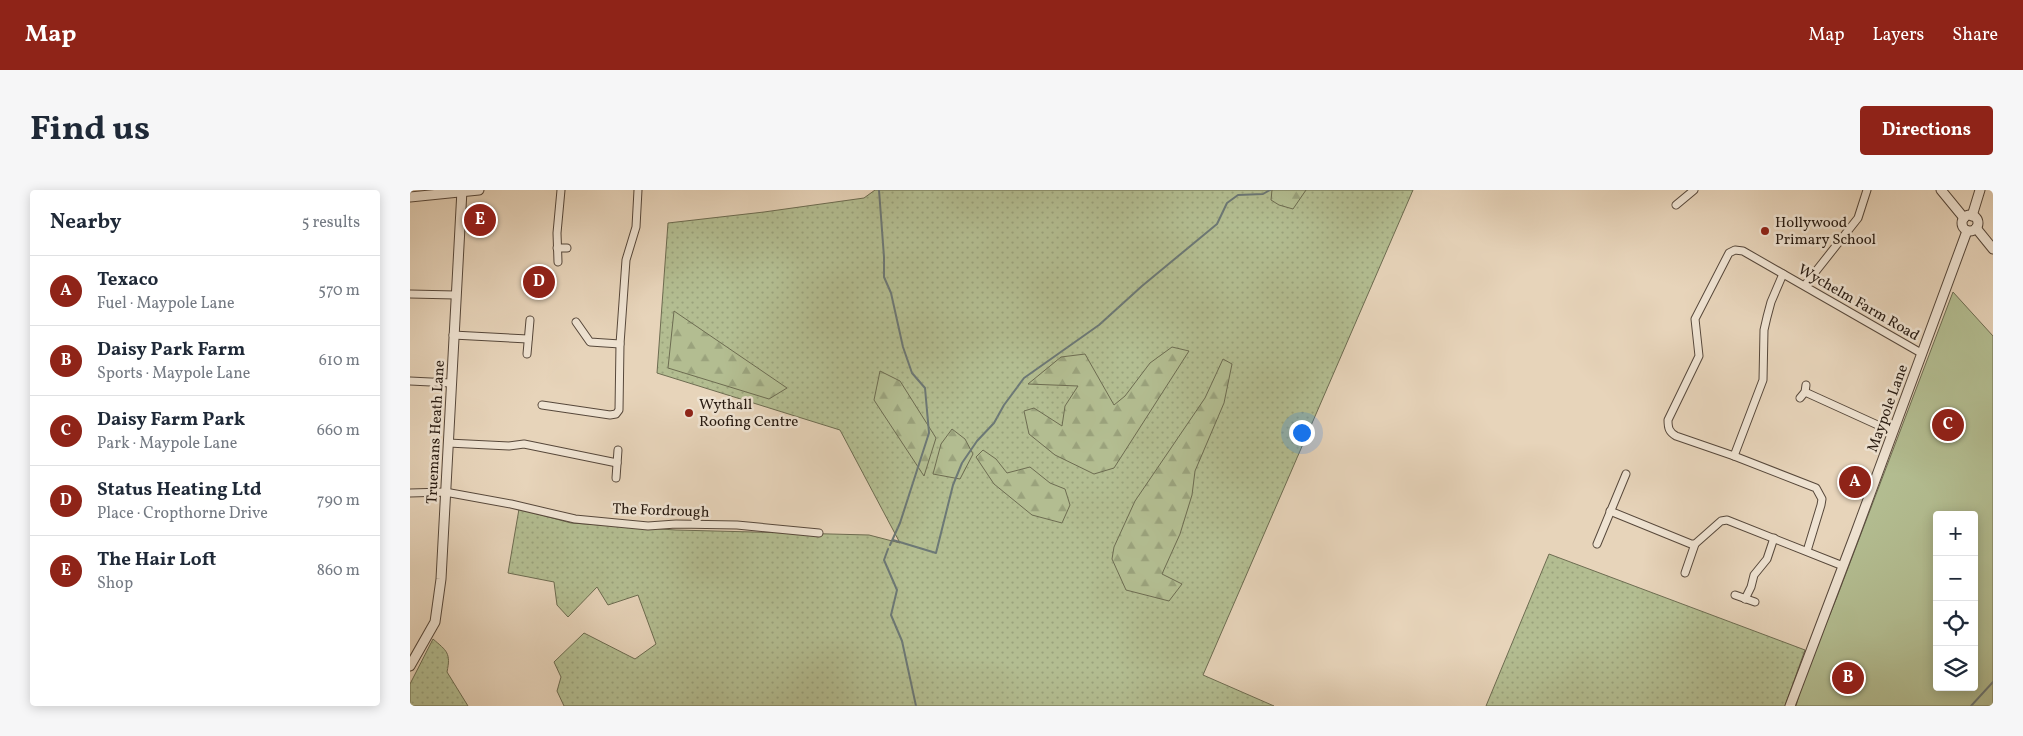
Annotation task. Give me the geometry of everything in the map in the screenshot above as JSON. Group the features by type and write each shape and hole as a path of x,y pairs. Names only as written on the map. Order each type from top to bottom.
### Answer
{"street":[{"path":"410,197 479,190"},
{"path":"558,262 557,248 561,190"},
{"path":"548,414 546,405 610,414 616,414 619,410 620,344 626,260 636,227 638,190"},
{"path":"1676,205 1694,190"},
{"path":"1805,285 1858,218 1867,190"},
{"path":"1941,190 1968,217 1977,221 1971,229"},
{"path":"1980,190 1976,203 1962,225 1971,229 1993,249"},
{"name":"Truemans Heath Lane","path":"410,666 431,632 437,614 441,578 462,191"},
{"path":"1953,204 1962,207 1976,203"},
{"name":"Maypole Lane","path":"1790,706 1921,353 1971,229"},
{"path":"557,248 567,248"},
{"name":"Wychelm Farm Road","path":"1734,456 1676,436 1672,434 1668,426 1668,420 1699,356 1695,319 1731,250 1743,251 1921,353"},
{"path":"1783,274 1771,302 1764,330 1763,380 1734,456 1813,486 1818,491 1822,499 1821,505 1807,551"},
{"path":"410,294 455,295"},
{"path":"526,354 530,320"},
{"path":"576,322 590,342 620,344"},
{"path":"453,335 528,338"},
{"path":"410,381 451,383"},
{"path":"1804,392 1893,432"},
{"path":"448,443 509,446 524,444 616,463"},
{"path":"616,478 618,450"},
{"path":"1597,544 1626,474"},
{"name":"The Fordrough","path":"410,493 445,492 511,504 575,519 648,526 676,524 737,525 819,533"},
{"path":"1610,511 1695,544"},
{"path":"1685,574 1695,544 1724,520 1843,566"},
{"path":"1745,599 1754,575 1767,559 1774,538"},
{"path":"1734,595 1755,602"}],"green space":[{"path":"875,190 1413,190 1203,675 1274,706 564,706 557,691 561,677 554,662 584,633 635,659 656,644 638,595 608,605 597,587 568,617 557,605 554,582 508,573 519,509 571,523 676,530 869,535 900,543 840,430 657,373 668,223 864,198"},
{"path":"1272,190 1306,190 1293,209 1279,205 1271,200"},
{"path":"1953,292 1993,336 1993,706 1796,706 1804,678 1837,597"},
{"path":"674,311 787,388 769,399 668,368"},
{"path":"1172,347 1189,351 1114,468 1094,474 1055,455 1029,434 1024,411 1034,408 1062,426 1065,406 1078,386 1028,384 1061,357 1085,354 1114,405 1125,396 1150,363"},
{"path":"1223,359 1232,364 1224,403 1195,471 1192,495 1180,534 1162,574 1182,584 1169,601 1126,590 1112,559 1114,547 1135,501 1205,398"},
{"path":"880,371 900,381 936,438 924,476 874,400"},
{"path":"952,429 965,439 973,454 960,479 933,474 941,444"},
{"path":"983,450 996,459 1007,473 1030,467 1050,483 1065,489 1070,505 1062,523 1032,515 994,484 976,457"},
{"path":"1549,554 1805,650 1785,706 1486,706"},
{"path":"433,639 447,653 447,672 468,706 410,706 410,684"}],"waterway":[{"path":"879,190 884,277 891,293 903,347 912,373 925,388 929,433 900,523 890,545"},
{"path":"893,540 936,553 953,485 962,463 977,441 994,423 1004,405 1024,378 1099,325 1142,286 1217,224 1227,203 1238,195 1263,194 1270,190"},
{"path":"888,549 884,560 897,590 891,615 902,641 916,706"},
{"path":"1971,706 1993,682"}],"place":[{"name":"The Hair Loft","path":"480,220"},
{"name":"Hollywood Primary School","path":"1765,231"},
{"name":"Status Heating Ltd","path":"539,282"},
{"name":"Wythall Roofing Centre","path":"689,413"},
{"name":"Daisy Farm Park","path":"1948,425"},
{"name":"Texaco","path":"1855,482"},
{"name":"Daisy Park Farm","path":"1848,678"}]}
